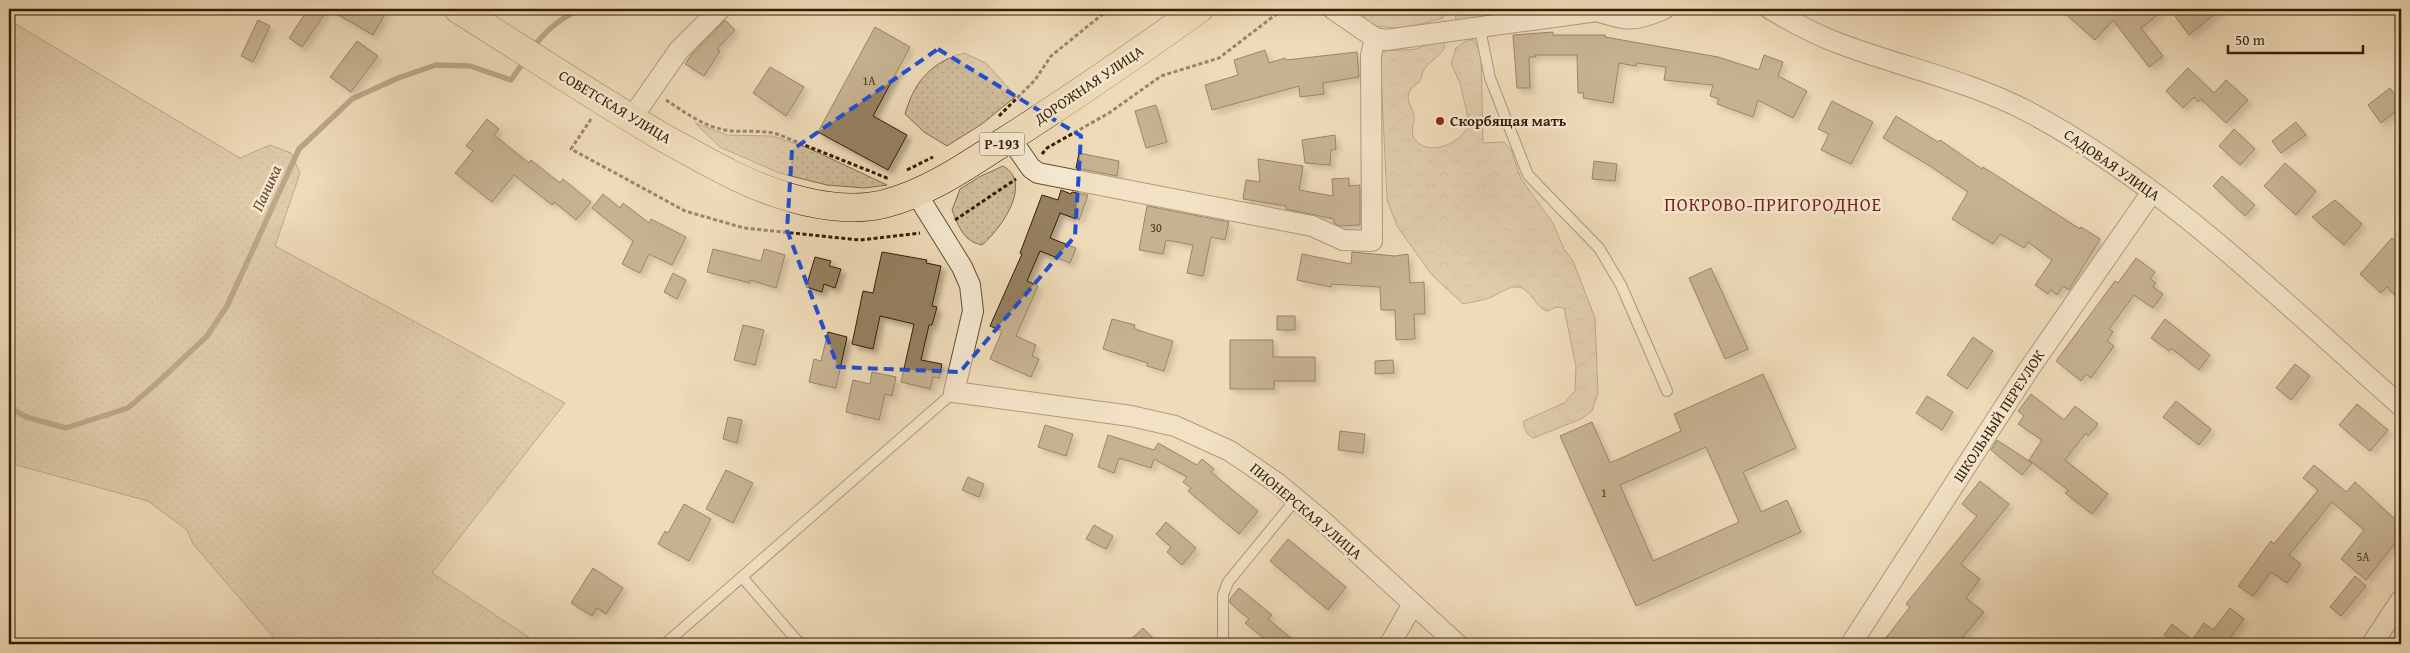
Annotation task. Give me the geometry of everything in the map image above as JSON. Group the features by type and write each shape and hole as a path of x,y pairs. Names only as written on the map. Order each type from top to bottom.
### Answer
{"main road":[{"name":"СОВЕТСКАЯ УЛИЦА","path":"458,9 631,118 706,161 779,194"},
{"name":"ДОРОЖНАЯ УЛИЦА","path":"779,194 814,203 851,208 885,204 906,180 948,177 1002,130 1199,9"}],"street":[{"path":"631,118 679,50 720,9"},
{"path":"1333,9 1375,38 1386,40 1597,12 1624,20 1644,17 1664,9"},
{"name":"САДОВАЯ УЛИЦА","path":"1770,9 1795,24 1836,43 1971,86 2025,110 2078,139 2152,192 2216,242 2401,406"},
{"path":"1002,130 1031,168 1038,173 1312,226 1343,240 1372,241 1371,56 1375,38"},
{"path":"906,180 962,267 970,285 973,311 954,392"},
{"name":"ШКОЛЬНЫЙ ПЕРЕУЛОК","path":"1851,644 2029,369 2152,192"},
{"name":"ПИОНЕРСКАЯ УЛИЦА","path":"954,392 1131,416 1174,426 1230,451 1296,499 1457,644"},
{"path":"2372,644 2401,600"},
{"path":"1390,644 1413,604"}],"lane":[{"path":"1480,29 1490,78 1528,175 1599,248 1621,285 1667,391"},
{"path":"665,644 954,392"},
{"path":"1223,644 1223,595 1228,582 1296,499"},
{"path":"742,577 800,644"}],"path":[{"path":"1002,130 1051,56 1109,9"},
{"path":"594,114 571,149 585,159 685,211 744,228 860,240 940,231 1031,168 1047,148 1109,113 1161,76 1219,58 1283,9"},
{"path":"651,90 695,120 731,131 766,131 777,134 887,178 906,180 936,156"}],"highlighted area":[{"path":"938,49 1081,136 1075,236 960,372 838,367 787,230 792,150"}],"green space":[{"path":"1350,9 1446,9 1443,18 1402,29 1375,26"},
{"path":"1454,9 1538,9 1462,25 1456,20"},
{"path":"9,20 240,158 270,145 291,153 300,173 275,246 565,403 432,573 539,644 279,644 193,544 187,530 148,501 9,463"},
{"path":"1473,39 1481,52 1483,143 1504,142 1511,150 1521,179 1553,223 1564,249 1573,261 1595,318 1598,393 1592,411 1581,419 1533,438 1528,435 1524,421 1564,403 1575,391 1576,367 1564,308 1557,307 1547,311 1540,307 1525,290 1516,287 1486,299 1463,304 1431,274 1397,226 1387,200 1380,54 1384,51 1416,49 1437,41 1442,42 1445,46 1441,53 1427,65 1419,82 1410,90 1408,96 1414,115 1412,132 1414,138 1420,144 1436,148 1445,146 1461,136 1469,122 1460,83 1451,64 1456,48 1464,42"},
{"path":"964,53 986,63 1016,96 982,124 947,146 924,132 905,114 913,92 926,75 942,62"},
{"path":"695,123 727,135 772,136 806,147 887,185 865,188 827,185 779,173 720,147"},
{"path":"1003,166 1012,174 1015,183 1015,195 1005,218 982,245 966,237 952,210 960,189 979,177"}],"building":[{"path":"308,9 328,9 302,47 289,38"},
{"path":"328,9 388,9 373,35"},
{"path":"2060,9 2165,9 2141,28 2163,56 2149,67 2113,20 2095,40"},
{"path":"2185,9 2221,9 2189,35 2175,16"},
{"path":"258,20 270,26 253,62 241,56"},
{"path":"725,20 735,30 717,49 720,51 704,76 685,64 691,55"},
{"path":"875,27 910,47 873,116 907,135 888,170 818,132"},
{"path":"1553,32 1553,35 1605,35 1605,37 1718,57 1759,70 1764,55 1783,62 1778,76 1807,91 1793,118 1758,100 1753,117 1717,104 1719,99 1710,96 1713,85 1664,80 1666,67 1637,63 1636,66 1619,63 1613,103 1583,98 1584,93 1578,93 1577,55 1535,55 1536,57 1529,57 1530,88 1517,88 1513,35"},
{"path":"357,41 378,56 351,92 330,77"},
{"path":"1265,50 1269,63 1285,58 1286,60 1357,52 1359,77 1323,83 1324,94 1300,97 1299,86 1212,110 1205,85 1238,75 1234,60"},
{"path":"770,67 804,87 786,116 753,93"},
{"path":"2188,68 2214,93 2226,80 2248,100 2226,123 2201,99 2198,102 2194,97 2183,108 2166,91"},
{"path":"2390,88 2401,103 2401,107 2381,123 2368,105"},
{"path":"1832,101 1873,122 1851,164 1821,150 1829,134 1818,129"},
{"path":"1156,105 1167,142 1146,148 1135,111"},
{"path":"1896,116 1938,142 1940,140 1982,169 1983,167 2080,229 2081,227 2100,239 2069,290 2063,286 2057,295 2051,290 2048,294 2035,285 2052,260 2028,242 2024,248 2000,234 1993,244 1952,219 1968,192 1930,166 1883,138"},
{"path":"487,119 499,129 494,135 529,163 531,160 560,183 563,179 591,202 576,220 554,202 552,205 514,175 492,202 455,173 473,151 466,146"},
{"path":"2296,122 2306,135 2281,153 2272,141"},
{"path":"2234,129 2255,149 2240,165 2219,146"},
{"path":"1335,135 1336,149 1331,150 1330,165 1305,163 1302,140"},
{"path":"1079,153 1119,161 1117,176 1076,168"},
{"path":"1258,159 1303,166 1299,190 1333,196 1332,179 1349,178 1349,186 1360,185 1360,225 1340,226 1334,223 1334,219 1286,209 1286,206 1243,199 1246,180 1260,182"},
{"path":"1594,161 1617,164 1615,181 1592,179"},
{"path":"2285,163 2316,191 2296,215 2264,186"},
{"path":"2222,176 2255,205 2245,216 2213,186"},
{"path":"1061,190 1071,194 1072,192 1088,195 1079,220 1060,213 1050,238 1076,248 1070,263 1040,251 1027,281 1038,286 1016,336 1036,345 1032,356 1039,359 1031,377 990,359 1002,331 990,326 1022,254 1020,253 1042,195 1058,200"},
{"path":"603,194 620,208 623,203 649,223 651,219 686,237 672,265 649,254 640,273 622,264 633,241 592,208"},
{"path":"2335,200 2362,224 2344,245 2312,217"},
{"path":"1147,206 1229,222 1225,240 1211,237 1203,276 1187,273 1193,245 1166,240 1163,254 1139,250"},
{"path":"2392,238 2401,245 2401,302 2387,287 2381,293 2360,274"},
{"path":"713,249 761,261 764,249 785,255 776,288 750,280 750,283 707,272"},
{"path":"882,252 927,260 926,263 941,266 932,306 937,307 932,325 929,325 921,360 942,364 939,378 933,377 930,389 901,382 914,324 880,316 873,349 852,344 863,291 873,293"},
{"path":"1352,252 1395,256 1408,254 1410,283 1424,282 1425,314 1414,314 1415,339 1396,340 1395,310 1381,310 1380,287 1332,284 1331,287 1297,280 1302,254 1351,264"},
{"path":"815,257 831,261 829,266 841,269 835,288 824,284 822,292 806,287"},
{"path":"2136,258 2155,272 2150,279 2156,283 2153,287 2163,294 2153,308 2134,295 2109,329 2113,332 2107,341 2114,346 2091,378 2086,374 2081,381 2056,361 2115,281 2118,283"},
{"path":"1711,268 1748,349 1725,359 1689,278"},
{"path":"673,273 686,280 677,299 664,292"},
{"path":"1277,316 1295,316 1295,330 1277,330"},
{"path":"1112,319 1135,325 1134,329 1173,341 1164,371 1147,366 1148,363 1103,349"},
{"path":"2165,319 2210,355 2199,370 2171,348 2169,351 2151,338"},
{"path":"743,325 764,330 755,365 734,360"},
{"path":"828,332 847,337 836,388 809,382 814,359 821,361"},
{"path":"1973,337 1993,351 1967,389 1947,375"},
{"path":"1230,340 1273,340 1273,357 1315,357 1315,381 1274,381 1274,389 1230,389"},
{"path":"1393,360 1394,373 1375,374 1375,361"},
{"path":"2295,364 2310,376 2291,400 2276,388"},
{"path":"872,372 896,377 892,396 885,394 879,420 846,412 853,380 870,384"},
{"path":"1763,374 1796,448 1743,472 1761,512 1787,500 1801,532 1636,606 1560,436 1592,422 1610,463 1681,431 1674,414","holes":["1706,447 1739,522 1653,561 1620,485"]},
{"path":"2031,394 2064,420 2075,406 2098,424 2088,436 2086,433 2065,460 2108,494 2092,514 2065,493 2068,490 2029,460 2042,440 2018,424 2024,416 2018,411"},
{"path":"1927,396 1953,412 1942,430 1916,413"},
{"path":"2176,401 2211,429 2199,445 2163,417"},
{"path":"2357,404 2388,430 2370,451 2339,425"},
{"path":"728,417 742,420 737,443 723,439"},
{"path":"1045,425 1073,434 1066,456 1038,447"},
{"path":"1340,431 1365,434 1363,453 1338,450"},
{"path":"1108,435 1154,450 1158,443 1197,465 1202,459 1214,469 1211,472 1258,511 1239,534 1188,491 1191,488 1183,482 1187,477 1154,459 1151,468 1119,458 1114,473 1098,467"},
{"path":"1997,440 2032,463 2022,475 1991,450"},
{"path":"2314,465 2346,492 2355,482 2401,525 2401,536 2366,580 2341,559 2364,530 2332,502 2289,555 2301,564 2287,583 2271,572 2253,596 2238,586 2271,541 2274,544 2318,490 2303,478"},
{"path":"726,470 753,483 733,523 706,509"},
{"path":"968,477 984,484 979,497 962,490"},
{"path":"1980,481 2009,504 1961,564 1980,579 1966,598 1984,612 1957,644 1881,644 1910,607 1906,604 1977,516 1962,504"},
{"path":"684,504 711,519 689,561 658,544 665,531 668,533"},
{"path":"1166,522 1196,548 1182,565 1167,552 1171,547 1156,534"},
{"path":"1094,525 1113,536 1106,549 1086,539"},
{"path":"1288,539 1346,587 1328,610 1270,561"},
{"path":"593,568 623,588 606,614 597,608 592,616 571,603"},
{"path":"2355,576 2366,586 2341,616 2330,607"},
{"path":"1239,588 1272,615 1268,619 1298,644 1271,644 1245,623 1249,619 1230,603 1230,599"},
{"path":"2230,608 2244,619 2228,641 2232,644 2175,644 2164,635 2172,624 2192,640 2204,623 2213,630"},
{"path":"1143,628 1159,644 1126,644"}],"waterway":[{"name":"Паника","path":"532,49 554,25 582,9"},
{"name":"Паника","path":"9,407 26,417 66,428 128,408 207,336 227,306 299,149 352,99 398,78 436,65 470,66 511,80 524,61"}],"place":[{"name":"Скорбящая мать","path":"1440,121"}],"district":[{"name":"ПОКРОВО-ПРИГОРОДНОЕ","path":"1773,205"}]}
